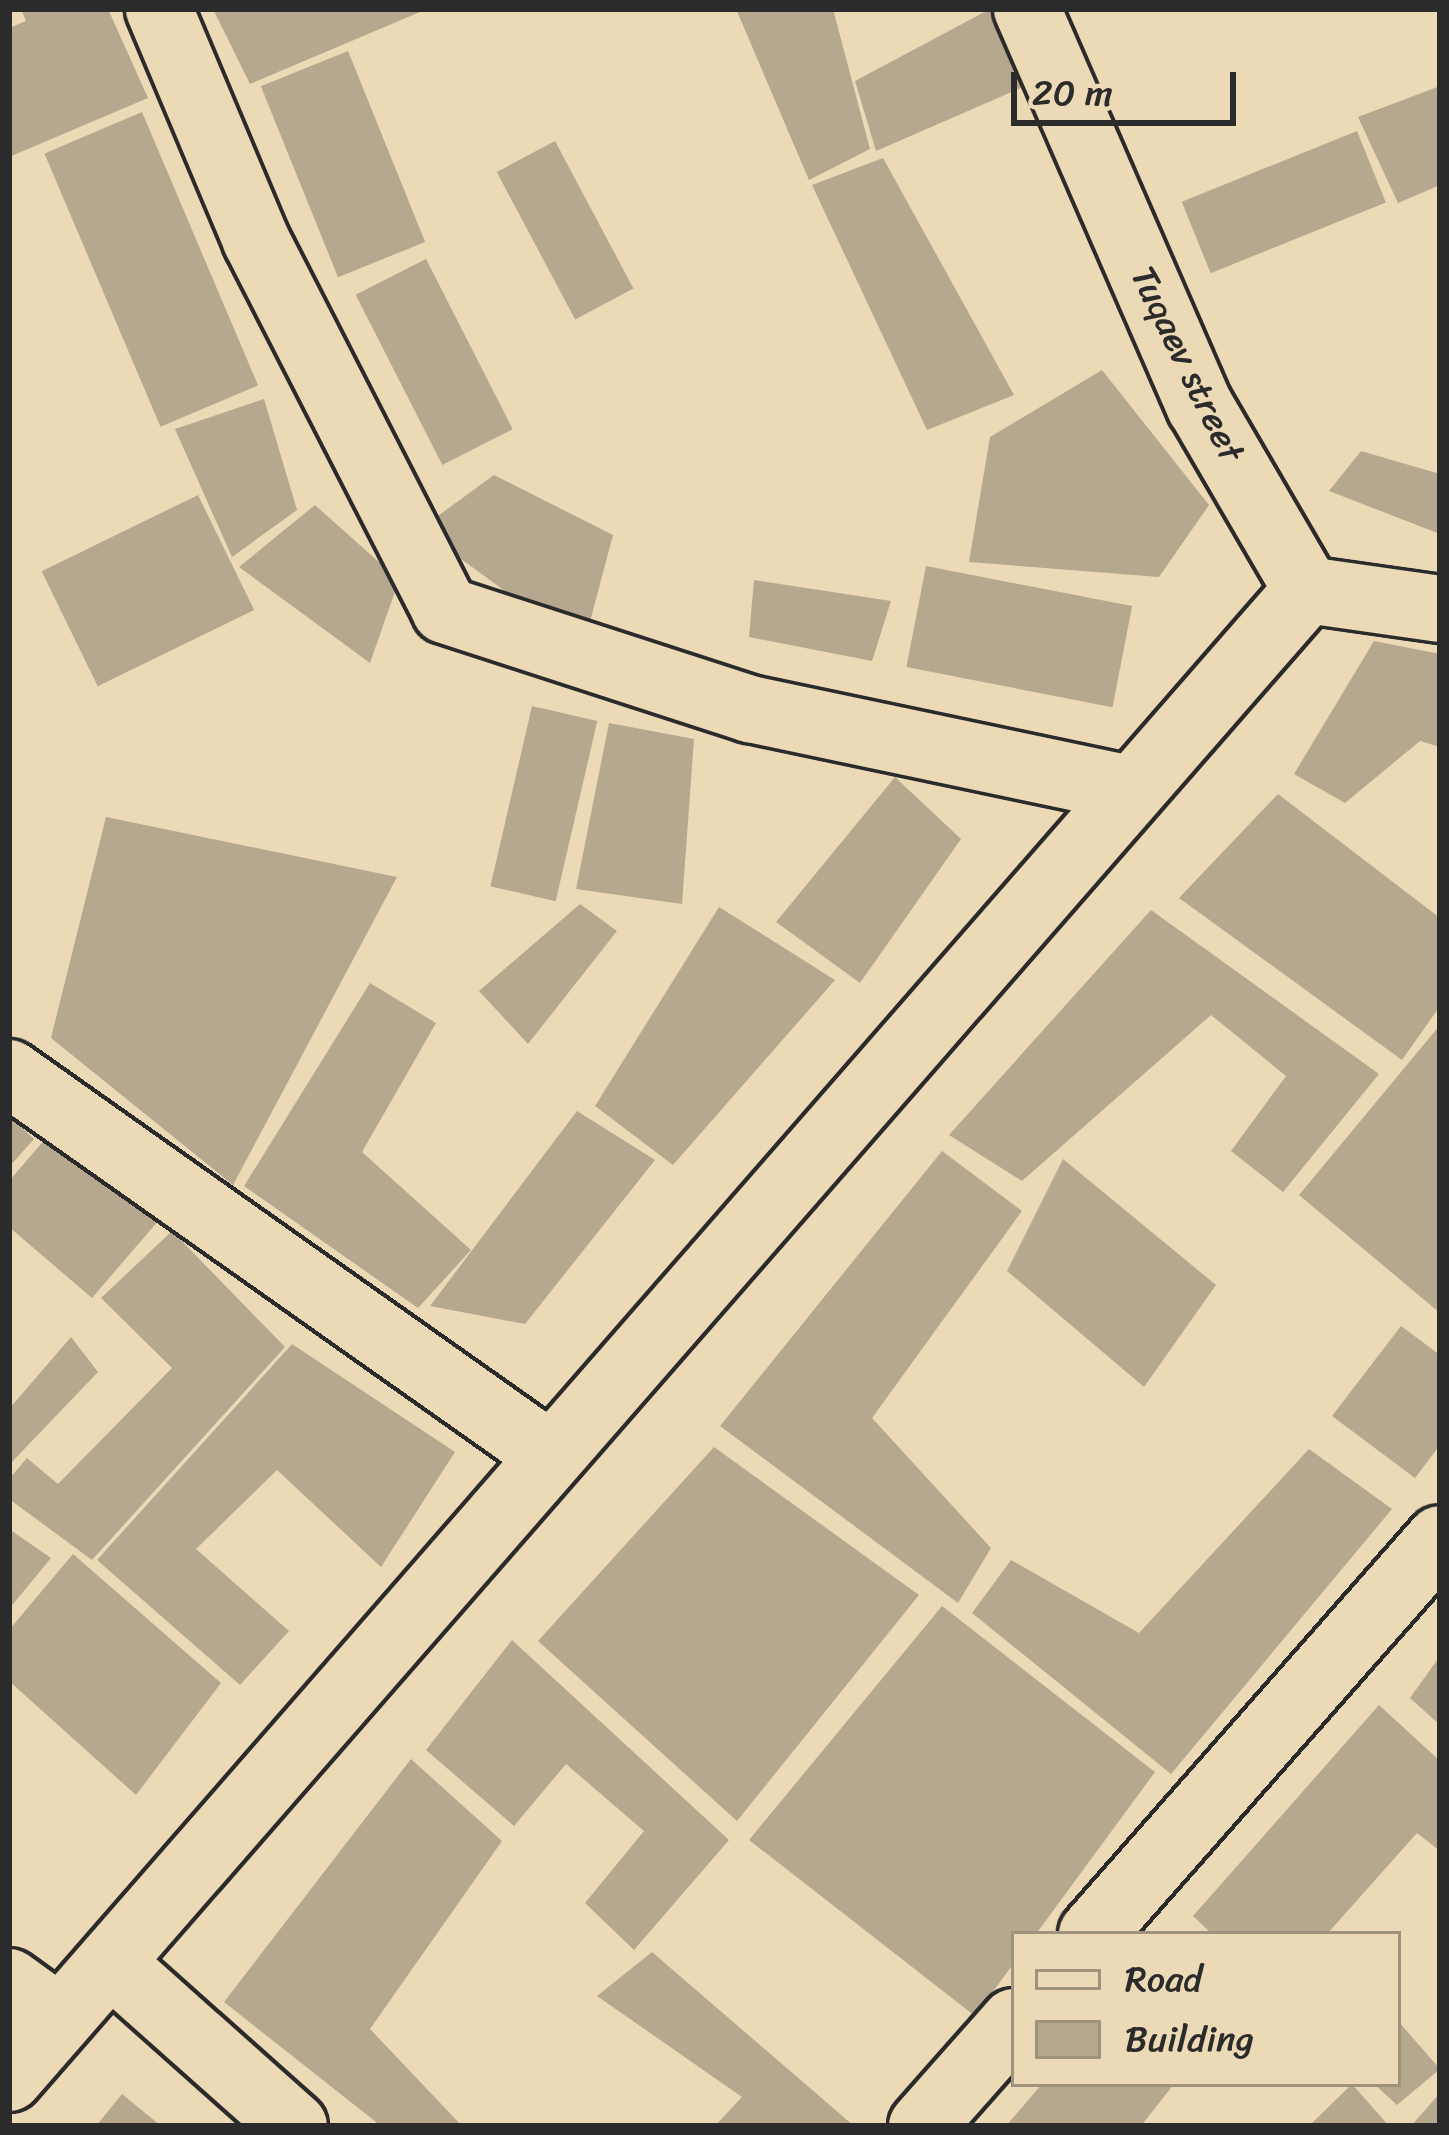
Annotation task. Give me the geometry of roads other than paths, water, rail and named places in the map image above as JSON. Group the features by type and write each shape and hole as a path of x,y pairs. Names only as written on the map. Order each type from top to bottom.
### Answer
{"street":[{"path":"158,9 256,240 445,610 750,710 1124,788"},
{"name":"Tuqaev street","path":"1028,9 1200,406 1307,590"},
{"path":"9,2078 34,2001 111,1963 1124,788 1307,590 1440,609"},
{"path":"9,1072 547,1453"},
{"path":"1095,1931 1440,1539"},
{"path":"111,1963 294,2126"},
{"path":"922,2126 1011,2025"}]}
